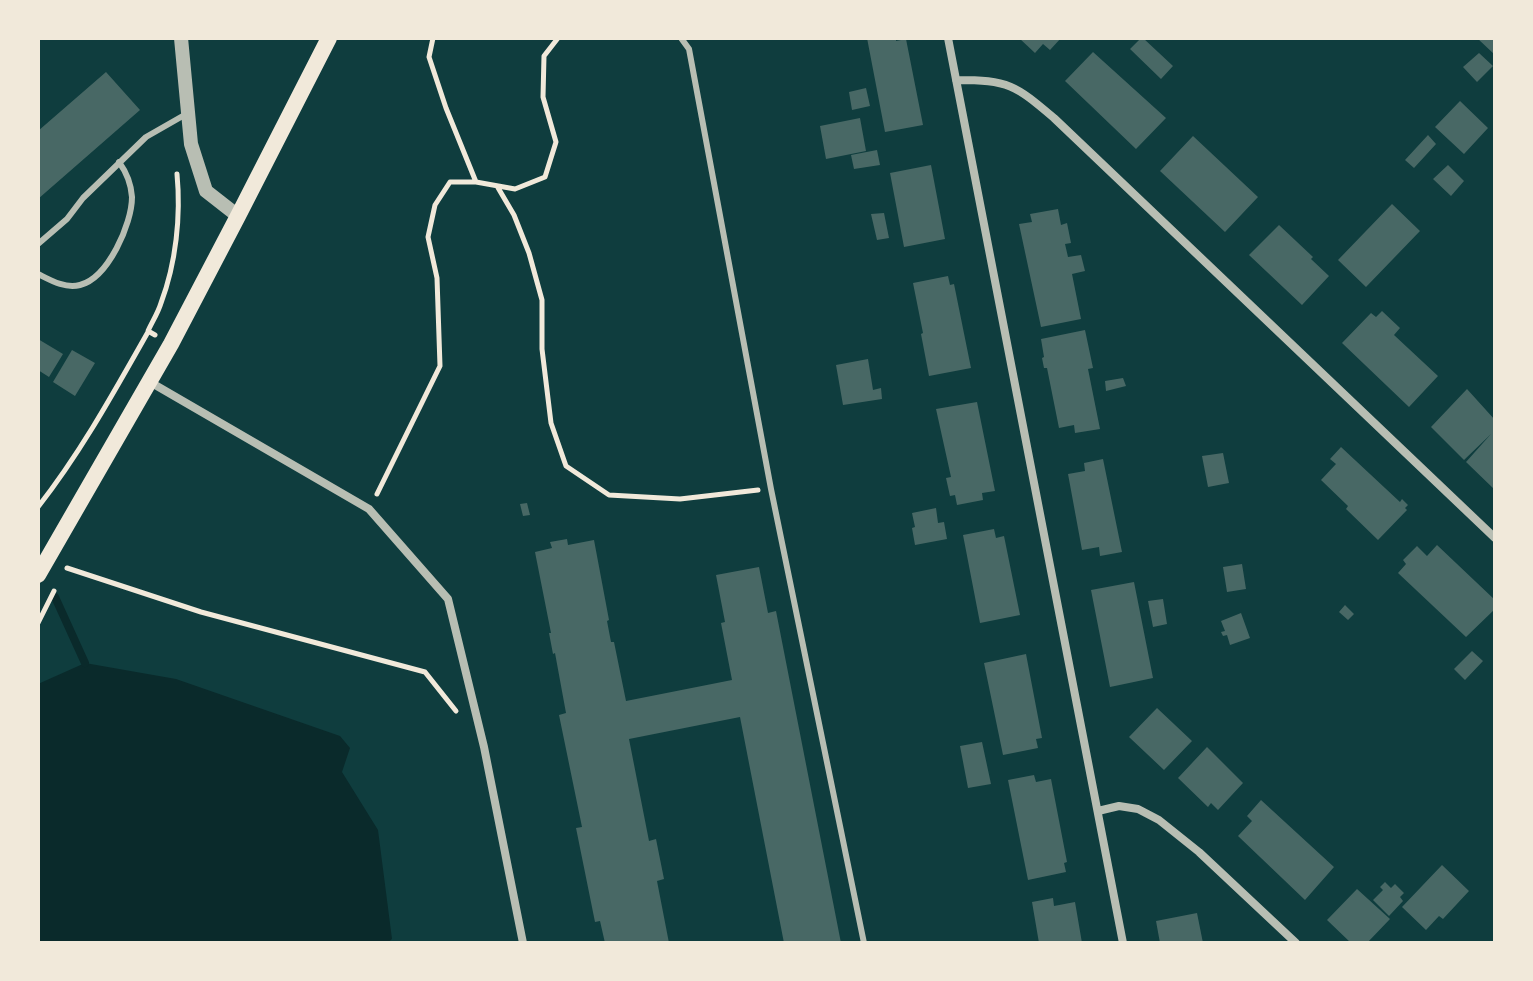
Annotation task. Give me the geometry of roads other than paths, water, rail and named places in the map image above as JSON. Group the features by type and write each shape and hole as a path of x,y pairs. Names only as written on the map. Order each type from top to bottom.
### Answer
{"main road":[{"path":"38,575 171,344 329,38"}],"street":[{"path":"181,38 191,144 206,191 238,216"},
{"path":"948,38 1123,943"},
{"path":"956,80 1001,82 1021,91 1054,118 1495,538"},
{"path":"150,382 369,509 448,599 484,747 523,943"},
{"path":"1098,811 1119,806 1138,809 1159,820 1199,852 1296,943"}],"lane":[{"path":"681,38 689,49 771,489 864,943"},
{"path":"38,244 67,219 83,198 146,137 188,113"},
{"path":"38,274 59,285 79,285 100,273 119,246 130,214 132,197 128,175 119,162"}],"water":[{"path":"85,663 176,679 340,736 350,748 342,772 378,830 392,939 387,943 38,943 38,684"}],"waterway":[{"path":"55,597 85,663"}]}
